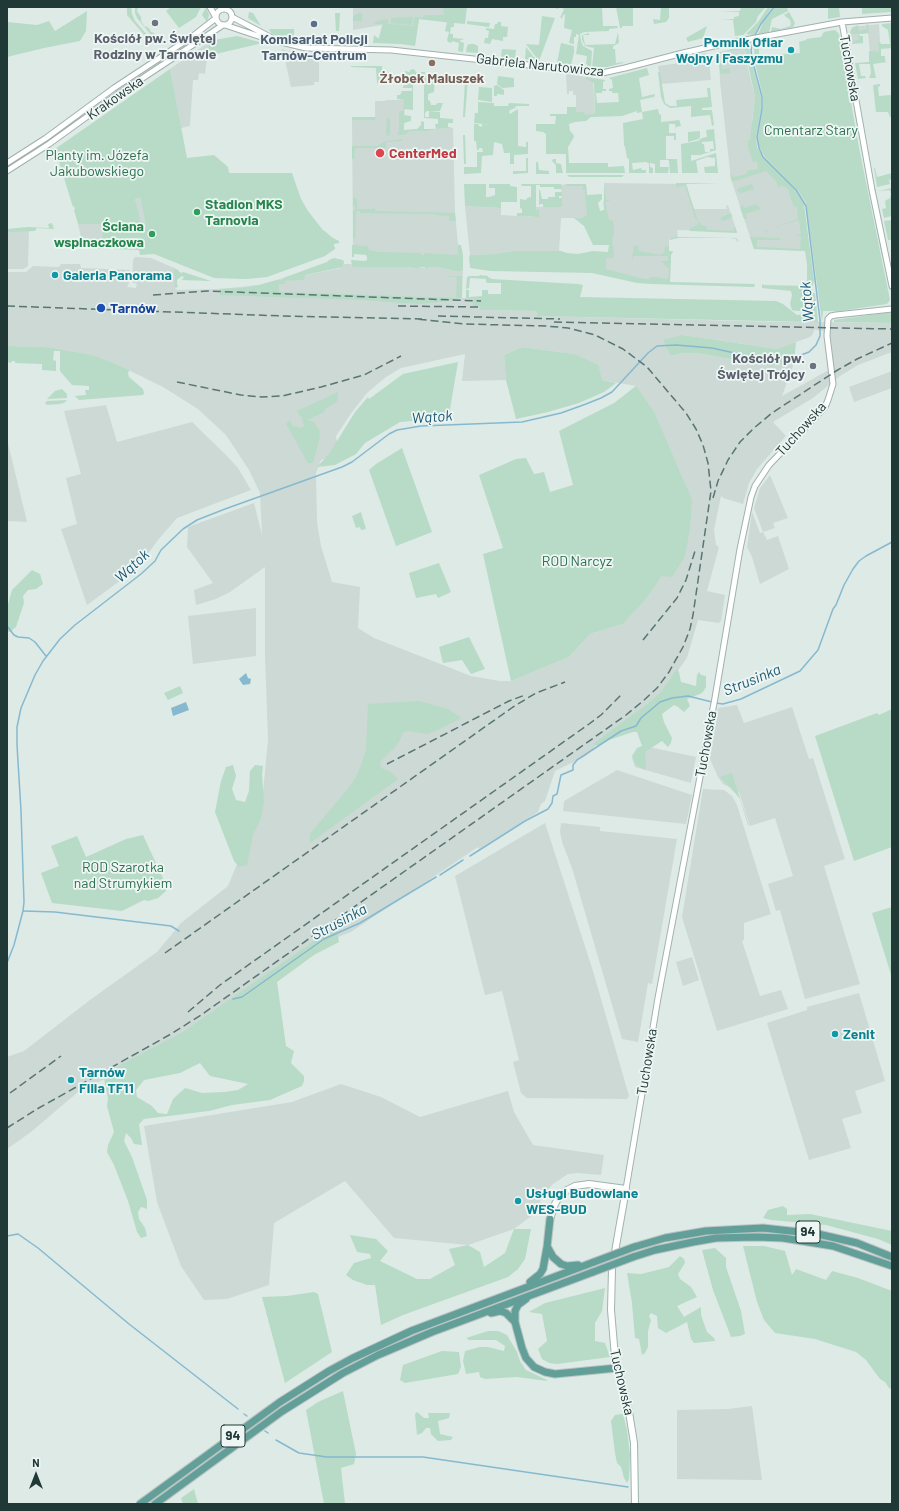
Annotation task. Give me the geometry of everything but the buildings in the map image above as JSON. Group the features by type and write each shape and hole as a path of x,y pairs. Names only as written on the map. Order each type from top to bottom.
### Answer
{"main road":[{"path":"513,1292 536,1279 540,1274 545,1262 550,1219 559,1196 574,1186 589,1184 626,1189"},
{"name":"Tuchowska","path":"626,1189 611,1283 612,1333 617,1368 629,1412 634,1443 635,1504"},
{"name":"94","path":"140,1504 280,1402 329,1371 411,1331 634,1247 665,1238 706,1231 762,1228 818,1234 857,1243 892,1256"},
{"name":"94","path":"155,1504 281,1412 343,1373 405,1343 633,1257 655,1250 716,1238 756,1237 783,1238 833,1246 892,1266"},
{"path":"547,1247 553,1258 561,1264 574,1266 594,1262"},
{"path":"538,1292 523,1300 515,1311 515,1322 522,1348 526,1358 534,1367 545,1372 560,1373 617,1368"},
{"path":"475,1316 500,1311 510,1316 515,1322"}],"street":[{"path":"210,7 218,23 224,25 230,22 232,17 229,11 221,8 218,11 216,18"},
{"name":"Gabriela Narutowicza","path":"232,17 276,41"},
{"name":"Krakowska","path":"7,163 46,138 114,88 198,32 216,18"},
{"name":"Gabriela Narutowicza","path":"224,25 276,41 314,49 391,50 602,72 625,68 698,49 842,22 892,18"},
{"name":"Tuchowska","path":"842,22 872,189 892,286"},
{"name":"Krakowska","path":"7,171 49,144 117,95 224,25"},
{"name":"Tuchowska","path":"626,1189 658,998 713,706 748,507 755,486 769,465 825,407 830,395 832,384 827,336 828,319 833,315 891,308"}],"shaded area":[{"path":"353,7 450,7 451,23 419,19 415,44 378,41 382,25 353,30"},
{"path":"879,24 879,52 870,52 868,33 859,34 859,41 852,42 850,31 853,27"},
{"path":"209,42 205,74 199,73 198,80 193,80 190,126 181,128 170,69"},
{"path":"745,46 746,60 755,97 752,120 752,148 788,188 798,206 806,251 754,249 731,179 720,82 719,52"},
{"path":"281,49 305,56 319,56 319,82 314,82 314,85 291,87 284,55"},
{"path":"704,53 707,54 709,59 711,80 661,84 658,66 680,63 683,58"},
{"path":"566,74 593,78 595,115 576,115 576,95 573,95 573,91 569,91 569,94 567,94"},
{"path":"405,100 404,130 453,128 455,213 459,255 445,258 370,252 353,245 352,117 375,117 375,101"},
{"path":"604,183 686,184 694,209 727,209 726,206 728,205 737,232 677,230 678,237 670,238 669,240 669,251 673,251 671,255 670,282 653,282 604,272 605,257 612,257 603,202 605,195"},
{"path":"586,184 589,218 561,218 559,252 514,251 470,255 465,206 501,208 501,215 535,217 535,207 562,207 561,185"},
{"path":"140,198 146,227 141,227 135,199"},
{"path":"105,223 102,249 85,248 83,246 78,224"},
{"path":"7,231 29,231 28,266 23,269 7,269"},
{"path":"135,257 151,258 179,270 175,288 177,290 220,289 259,285 283,278 283,280 304,278 305,275 341,268 344,264 351,264 352,266 409,267 417,269 419,267 437,267 455,271 461,271 463,268 462,298 473,298 480,306 481,310 536,311 537,316 782,322 809,322 809,316 813,317 815,322 892,323 892,352 858,365 840,376 813,398 773,422 786,436 757,469 749,483 743,504 721,496 714,530 716,545 719,547 707,591 725,595 721,621 719,623 698,620 687,658 663,691 599,742 586,756 555,771 545,801 541,804 538,812 479,849 478,847 351,932 325,942 170,1047 78,1092 31,1132 7,1149 7,1057 24,1051 90,1000 157,952 181,923 228,886 262,803 268,740 265,656 265,567 230,592 216,599 196,605 194,590 213,583 187,547 188,527 254,503 262,535 260,493 249,470 226,435 198,409 163,387 116,364 45,347 7,346 7,272 26,272 33,266 59,267 61,264 80,264 81,268 130,270 129,283 127,287 136,288 137,284 132,282 133,260","holes":["814,330 830,331 834,367 782,396 794,363 770,366 696,353 683,353 671,356 683,335 777,349 810,337","522,347 574,354 602,380 636,386 662,576 647,598 623,624 590,634 569,657 511,681 500,681 471,676 374,638 358,628 360,587 332,582 321,546 317,522 316,473 321,460 339,454 336,436 367,393 386,377 401,368 465,354 462,381 506,380 504,355"]},
{"path":"892,371 892,388 854,402 849,387"},
{"path":"106,405 117,442 192,422 238,468 251,490 177,518 144,559 121,580 87,605 61,529 77,524 66,478 81,474 64,411"},
{"path":"8,443 27,522 7,521"},
{"path":"770,475 788,518 773,523 775,528 763,532 754,508 760,488"},
{"path":"752,512 760,533 763,532 767,540 778,536 789,569 760,584 752,557 747,547"},
{"path":"256,608 256,656 193,664 188,616"},
{"path":"737,705 744,723 792,707 809,759 813,758 845,859 824,866 860,984 805,999 780,910 776,911 768,884 793,876 775,818 750,826 739,792 723,784 718,777 710,759 718,708"},
{"path":"649,747 696,757 691,783 635,767 632,758"},
{"path":"617,770 692,795 686,824 563,811 564,801"},
{"path":"703,789 724,790 732,796 737,805 771,914 744,923 744,940 742,941 760,996 781,990 788,1009 717,1031 682,917"},
{"path":"545,823 593,971 629,1096 627,1099 527,1098 521,1093 513,1062 519,1060 502,991 485,995 455,876"},
{"path":"561,823 600,827 600,831 677,839 652,984 648,983 638,1042 622,1039 572,868 562,842 560,832"},
{"path":"692,957 699,980 683,986 676,962"},
{"path":"859,993 885,1081 855,1091 862,1113 842,1119 851,1148 809,1160 767,1023 807,1010 807,1007"},
{"path":"341,1084 381,1097 420,1117 508,1091 514,1112 533,1145 604,1155 601,1175 578,1173 568,1174 553,1184 544,1194 534,1214 514,1229 468,1245 394,1238 345,1181 274,1223 269,1285 227,1299 204,1300 181,1266 157,1202 144,1126 292,1102"},
{"path":"752,1406 762,1480 677,1479 677,1410 728,1409"}],"green space":[{"path":"127,7 131,7 135,21 154,43 152,44 127,15"},
{"path":"135,7 138,7 137,11 141,17 141,21 145,27 146,26 149,28 151,32 154,33 157,39 156,41 137,18"},
{"path":"171,7 201,7 196,17 179,28 166,11"},
{"path":"206,7 209,15 207,22 202,15"},
{"path":"443,7 467,7 465,24 454,23 454,27 451,27 450,34 453,34 453,38 464,39 459,41 464,43 463,52 458,51 459,43 452,41 451,43 448,42 449,32 445,31 447,22 419,19 415,46 373,43 374,35 379,39 383,24 374,24 377,21 388,19 388,24 416,26 413,25 415,17 423,18 424,15 444,15"},
{"path":"559,7 602,7 603,26 617,26 618,28 609,29 609,31 584,32 580,34 583,46 592,51 591,67 587,66 586,64 587,56 576,54 579,35 576,34 576,37 574,37 574,44 569,43 572,30 564,28 565,15 564,14 562,18 560,18 564,9"},
{"path":"616,7 633,7 633,26 622,26 622,28 620,28"},
{"path":"661,7 669,7 669,18 666,22 654,24 653,19 660,20"},
{"path":"741,7 765,8 758,16 756,22 743,35 735,36 733,20 720,20 734,19 734,17 739,16 739,12 719,12 740,11"},
{"path":"768,7 772,7 754,35 746,34 758,22"},
{"path":"775,7 787,7 788,11 772,19 769,32 758,34 763,23"},
{"path":"828,7 839,7 840,17 828,19"},
{"path":"862,7 891,7 891,12 862,14"},
{"path":"87,11 86,31 80,41 7,57 7,22 37,25 49,21 55,31"},
{"path":"249,12 253,13 261,26 248,18"},
{"path":"789,12 795,23 793,27 771,32 772,27 781,29 790,26 790,20 784,15"},
{"path":"335,13 340,13 339,31 336,31"},
{"path":"362,13 362,21 353,21 353,16"},
{"path":"542,16 555,18 539,61 526,44 539,45"},
{"path":"412,17 413,19 411,25 391,23 391,18"},
{"path":"467,21 490,23 489,27 467,24"},
{"path":"501,22 501,26 508,27 507,37 503,37 503,41 492,39 490,44 484,43 485,38 488,38 489,31 486,30 486,28 494,29 495,24"},
{"path":"892,23 892,48 881,49 881,56 885,56 885,61 887,62 873,64 876,78 869,78 871,73 870,64 859,64 861,76 865,76 866,78 858,79 855,63 869,62 869,51 879,52 878,44 880,42 881,44 890,44 888,30 882,26 882,24"},
{"path":"868,24 869,33 859,34 860,36 863,36 863,43 852,44 853,41 859,40 858,34 850,34 852,28 858,25 859,31 867,29 866,25"},
{"path":"707,26 703,38 688,42 686,38"},
{"path":"269,29 294,29 294,41 281,38 271,33"},
{"name":"Cmentarz Stary","path":"835,30 839,34 859,148 890,300 887,304 841,311 823,311 822,322 806,203 798,191 764,156 759,146 758,137 763,108 763,97 755,63 754,43 762,42 759,49 759,56 800,53 799,42 806,39 821,37 824,32"},
{"path":"618,32 619,43 613,46 613,49 615,49 616,63 623,63 607,67 592,67 594,48 585,46 582,40 582,35 589,33 589,35 583,35 585,45 615,44"},
{"path":"237,36 263,43 207,56 209,42"},
{"path":"561,43 574,46 571,65 557,63"},
{"path":"469,44 478,46 478,53 466,52"},
{"path":"749,44 750,56 761,97 761,111 756,136 757,147 763,157 794,189 804,204 814,280 812,289 813,293 815,293 818,322 814,322 813,317 810,316 809,322 537,316 536,311 480,310 480,306 473,306 473,299 466,298 466,290 469,290 469,297 482,296 482,290 488,290 488,294 501,294 501,283 488,283 486,282 486,279 470,278 469,288 466,289 467,277 480,275 488,276 492,279 583,285 580,297 776,301 783,304 797,315 811,313 808,300 801,311 792,310 790,304 792,295 791,291 762,288 762,284 807,286 807,264 805,251 754,249 750,237 780,238 780,240 757,240 757,247 800,249 801,236 796,235 801,234 799,220 772,228 798,219 797,207 794,207 788,189 783,186 778,187 776,181 766,171 735,181 732,181 731,179 730,172 733,177 747,174 747,171 758,169 757,161 753,162 748,147 755,97 745,49 730,51 730,49"},
{"path":"526,47 537,61 525,59"},
{"path":"502,49 516,50 515,58 501,57"},
{"path":"719,62 721,62 722,69 730,68 730,73 720,74"},
{"path":"351,66 382,66 382,75 389,72 389,81 381,84 377,83 376,68"},
{"path":"647,68 649,75 639,78 642,97 655,94 654,97 640,100 642,112 637,113 637,111 622,116 591,117 586,121 569,124 570,131 574,137 568,147 569,163 608,163 608,167 624,166 625,173 566,173 566,154 546,154 546,134 536,131 536,124 555,124 556,116 550,116 550,114 567,114 567,107 576,107 576,112 584,112 585,115 595,114 594,83 586,79 586,77 605,80 603,82 603,89 606,89 606,91 596,93 597,103 619,102 618,93 612,93 612,91 609,91 609,89 613,88 612,80 609,78"},
{"name":"Planty im. Józefa Jakubowskiego","path":"170,69 187,158 214,155 228,167 229,173 292,173 301,199 308,211 322,229 339,241 339,243 334,244 335,249 325,256 267,277 246,279 214,278 154,254 140,255 139,250 94,248 101,248 104,224 78,224 75,209 74,206 73,207 55,149","holes":["140,198 146,227 142,227 135,199"]},
{"path":"414,69 416,72 425,72 425,75 432,76 435,80 434,92 428,94 428,100 430,101 431,105 443,103 440,111 429,111 440,112 440,118 453,119 453,123 448,123 448,127 453,128 436,129 435,124 438,124 438,119 424,118 424,83 420,83 420,81 424,81 424,78 413,80 402,79 400,75 405,75 405,71 410,72 410,70","holes":["429,111 429,117 425,117 425,113"]},
{"path":"658,72 660,72 665,103 670,106 677,106 676,100 708,97 707,88 710,88 712,107 702,108 702,110 712,110 714,125 712,126 710,115 691,117 691,106 670,108 664,104 661,97"},
{"path":"498,76 514,78 514,87 502,88 497,84"},
{"path":"468,79 465,117 463,117 465,80"},
{"path":"406,83 411,83 413,85 413,110 404,109 404,115 411,116 411,121 404,123 404,130 417,129 421,125 421,121 424,122 424,129 436,129 429,131 408,131 407,134 397,134 399,132 399,111 403,111 404,100 397,99 397,95 400,95 402,91 412,91 412,88 403,88"},
{"path":"880,84 878,87 879,96 891,95 892,117 890,117 888,112 876,112 873,85"},
{"path":"497,85 504,90 504,95 497,94 497,96 494,96 494,86"},
{"path":"479,87 492,88 492,102 478,100"},
{"path":"478,102 494,103 494,106 508,106 509,103 529,104 529,106 516,106 509,112 510,114 518,109 518,146 526,147 526,142 528,142 528,154 514,155 514,164 510,164 510,153 504,153 502,144 494,142 493,155 482,156 481,173 464,174 464,167 477,167 477,152 483,152 482,148 477,150 476,141 474,141 474,124 478,124 482,127 482,124 494,125 474,123 475,113 478,113"},
{"path":"658,109 659,114 661,115 661,122 679,120 681,126 676,127 676,131 675,124 669,124 669,133 676,133 676,140 674,140 674,136 666,136 666,159 677,159 678,173 670,173 668,160 660,160 660,167 669,167 668,173 655,173 655,164 650,163 650,167 653,168 653,173 649,173 649,163 647,162 632,163 633,170 641,168 642,170 646,170 646,173 629,173 629,159 627,158 624,145 623,123 643,119 642,112"},
{"path":"855,109 886,266 882,256"},
{"path":"352,117 375,117 375,120 352,120"},
{"path":"387,118 390,119 390,134 388,136 386,133"},
{"path":"714,129 716,150 710,152 700,155 691,155 691,161 716,153 718,173 705,173 704,167 715,166 715,158 707,157 696,161 698,173 682,173 681,144 698,141 707,137 706,130","holes":["713,141 714,149 710,149 710,152 705,152 704,144 702,144 702,142"]},
{"path":"700,131 699,139 688,142 688,132"},
{"path":"463,135 465,135 466,164 464,164"},
{"path":"402,139 402,141 386,142 386,148 355,148 354,159 352,159 352,146 377,146 386,141"},
{"path":"526,158 528,158 528,173 513,174 513,171 526,171"},
{"path":"553,159 556,159 556,163 561,164 563,173 556,173 556,165 552,161"},
{"path":"536,162 538,162 539,170 549,171 549,174 536,174"},
{"path":"874,168 877,177 892,173 892,179 889,180 890,184 877,187"},
{"path":"567,175 624,175 622,177 569,177"},
{"path":"604,183 606,200 611,200 605,202 609,220 613,221 614,232 612,240 614,255 613,258 606,258 606,269 644,279 656,277 668,279 669,269 661,261 668,261 668,256 633,256 633,260 632,258 634,246 637,245 639,251 660,255 664,253 665,247 669,246 669,251 673,251 671,255 670,282 755,284 754,287 651,284 637,283 592,273 490,271 470,268 470,255 514,251 561,251 578,254 593,251 608,252 609,245 593,245 584,226 574,218 583,218 587,215 585,190 583,190 583,186 566,186 567,184 586,184 587,195 602,194 602,199 598,203 600,211 604,210"},
{"path":"676,183 721,183 686,184 697,219 701,225 707,227 707,230 734,231 735,226 737,233 690,231 690,228 698,225 698,221 695,218 685,185 676,187"},
{"path":"464,184 486,184 486,197 489,197 495,195 495,188 489,188 489,184 510,184 510,186 517,187 517,202 501,202 501,208 465,206"},
{"path":"521,184 561,184 562,189 554,189 554,187 540,187 540,185 536,185 536,210 539,210 539,217 517,216 517,213 522,213 522,209 520,208 520,199 526,200 527,198 531,197 531,186 522,186"},
{"path":"752,184 754,189 741,193 738,192 737,189"},
{"path":"892,188 892,216 884,218 882,209 886,208 885,201 890,198 891,194 890,190 878,191"},
{"path":"539,190 542,199 555,197 555,192 562,192 562,196 559,196 559,198 562,198 562,207 543,207 543,204 540,204 539,206"},
{"path":"353,197 357,199 357,209 375,208 375,211 455,213 456,221 449,221 449,216 436,214 360,213 360,211 356,211 355,237 353,240 353,211 355,210 355,206 353,205"},
{"path":"756,204 761,209 745,214 747,219 744,219 740,207 743,205 744,208"},
{"path":"731,213 734,223 732,217 723,221 720,218"},
{"path":"892,220 892,240 888,240 884,221"},
{"path":"52,223 54,229 37,228 35,231 7,232 7,229 28,227 49,228 48,224"},
{"path":"674,237 735,238 738,239 737,241 740,240 737,242 736,239 730,238 678,238 670,240 670,238"},
{"path":"352,245 368,246 369,250 379,252 421,253 421,255 424,255 424,253 458,255 458,245 461,245 463,269 461,271 455,271 437,267 419,267 418,269 409,267 355,267 352,266 351,260 365,261 367,260 367,257 366,255 354,254 354,257 352,257"},
{"path":"334,258 343,260 343,267 305,275 304,280 283,280 283,278"},
{"path":"174,269 182,273 183,272 211,281 182,280 184,277 182,276 177,280 178,287 175,288"},
{"path":"462,276 462,298 420,304 363,300 220,295 220,289 193,290 242,288 278,280 301,281 285,281 285,284 279,284 279,292 456,298 457,277 446,277"},
{"path":"892,312 892,323 834,322 834,320"},
{"path":"683,335 777,349 796,342 794,363 770,366 696,353 683,353 671,356 663,340"},
{"path":"7,346 45,347 91,355 129,370 129,377 143,389 144,393 143,395 79,400 75,396 86,395 85,390 89,390 89,386 72,385 60,371 60,351 54,351 53,360 56,361 56,371 42,370 42,364 15,363 15,361 12,361 11,363 7,362"},
{"path":"522,347 574,354 598,365 602,380 616,383 604,392 579,403 516,419 506,380 504,355"},
{"path":"458,362 450,409 451,418 400,422 365,443 356,454 335,465 317,467 329,454 355,412 368,397 369,399 403,374"},
{"name":"ROD Narcyz","path":"636,386 654,412 692,500 690,528 685,556 672,577 662,576 647,598 623,624 590,634 569,657 511,681 483,554 503,548 479,475 516,459 526,458 534,474 544,472 550,492 573,485 559,431 614,403"},
{"path":"62,389 67,394 67,398 47,399 55,391"},
{"path":"338,392 337,402 326,408 323,413 307,420 314,422 320,431 313,463 308,463 286,424 290,420 293,426 301,428 304,426 302,418 297,411"},
{"path":"67,400 64,403 59,404 47,405 45,403 47,401"},
{"path":"402,448 432,532 396,546 369,470"},
{"path":"361,512 366,529 361,530 360,527 356,528 352,516"},
{"path":"439,563 451,592 438,598 436,594 416,598 409,573"},
{"path":"32,570 40,574 43,584 36,589 28,590 23,596 24,603 16,627 10,632 7,631 7,608 12,590"},
{"path":"469,637 485,669 471,674 462,660 443,663 439,647"},
{"path":"677,669 681,682 696,686 697,675 699,672 701,675 706,676 706,687 700,694 687,699 690,706 684,712 674,705 662,714 664,722 672,738 671,743 668,747 662,741 645,752 645,770 636,765 632,756 637,748 642,746 637,732 609,740 598,746 593,744 662,691"},
{"path":"180,686 183,693 168,700 164,693"},
{"path":"419,701 448,709 461,718 428,734 407,731 402,733 396,746 380,762 381,768 391,772 398,779 310,843 310,834 347,790 360,768 366,750 368,704"},
{"path":"892,709 892,847 854,861 815,736 877,713 879,715"},
{"path":"233,765 236,776 232,789 236,800 245,802 249,791 250,771 255,765 263,766 262,774 264,802 261,818 253,835 247,865 239,867 234,861 215,812 221,781 226,767"},
{"path":"732,773 749,825 740,799 720,777"},
{"name":"ROD Szarotka nad Strumykiem","path":"143,835 167,887 166,891 158,898 148,901 144,900 122,911 52,903 41,873 59,866 51,846 77,836 86,857 126,839"},
{"path":"892,907 892,978 872,913"},
{"path":"337,930 339,942 314,955 277,982 286,1046 294,1051 291,1063 304,1076 302,1086 270,1100 232,1105 209,1111 144,1119 139,1124 142,1145 134,1144 126,1133 124,1141 132,1157 147,1200 147,1209 141,1207 138,1212 139,1219 145,1228 147,1236 141,1238 137,1232 128,1201 114,1165 107,1152 108,1145 114,1132 107,1106 108,1098 104,1077 124,1063 183,1032 324,934","holes":["200,1063 210,1076 248,1084 238,1090 224,1092 202,1093 185,1088 173,1099 167,1114 158,1113 152,1106 137,1097 136,1090 144,1080 180,1073"]},
{"path":"783,1206 787,1209 787,1215 810,1214 892,1231 892,1245 878,1239 826,1225 763,1218 768,1210"},
{"path":"514,1229 531,1229 525,1259 518,1269 508,1277 403,1315 381,1325 375,1285 367,1285 353,1280 346,1275 354,1263 371,1258 370,1254 357,1252 350,1235 376,1239 388,1251 380,1261 417,1279 430,1279 455,1265 449,1249 468,1245 480,1252 484,1267 505,1253"},
{"path":"743,1246 764,1246 785,1251 792,1275 796,1269 826,1280 832,1271 858,1278 892,1291 892,1389 880,1379 866,1360 856,1352 815,1339 775,1333 764,1320 757,1302"},
{"path":"715,1248 726,1258 726,1267 741,1311 745,1334 740,1336 731,1337 713,1290 702,1250"},
{"path":"680,1256 684,1259 685,1263 678,1274 680,1279 691,1287 697,1297 677,1306 684,1317 701,1307 701,1315 707,1332 714,1338 715,1341 694,1343 691,1339 687,1322 666,1333 658,1328 657,1316 651,1313 649,1316 651,1320 648,1331 648,1347 642,1355 639,1339 635,1338 632,1303 627,1273 641,1274 669,1267"},
{"path":"605,1288 602,1311 595,1323 595,1341 605,1343 610,1357 557,1364 549,1363 542,1359 538,1349 547,1341 542,1314 529,1312 545,1303"},
{"path":"314,1292 318,1294 332,1352 285,1383 262,1297 287,1296"},
{"path":"488,1331 498,1331 507,1335 526,1370 547,1381 517,1377 485,1379 480,1377 479,1372 466,1374 463,1361 465,1351 480,1347 488,1347 504,1351 505,1346 496,1340 469,1340 466,1338"},
{"path":"442,1351 459,1352 461,1367 458,1374 405,1383 400,1380 403,1365"},
{"path":"343,1391 356,1454 354,1464 341,1468 345,1504 324,1504 306,1410 318,1402"},
{"path":"417,1412 424,1418 429,1418 428,1413 450,1413 449,1418 438,1421 440,1434 453,1437 451,1440 438,1441 431,1434 430,1428 426,1428 422,1433 417,1435 415,1414"},
{"path":"623,1414 627,1430 630,1455 629,1479 627,1483 621,1467 617,1463 611,1421 615,1415"},
{"path":"194,1489 198,1504 183,1504 181,1498"}],"water":[{"path":"246,673 248,678 251,679 250,684 243,685 239,679"},
{"path":"186,702 189,710 173,716 171,708"}],"waterway":[{"name":"Wątok","path":"754,37 761,24 774,7"},
{"name":"Wątok","path":"7,963 14,945 24,902 17,745 17,727 21,708 35,675 43,661 60,639 75,625 141,574 155,561 161,550 183,529 197,520 225,509 342,467 352,462 389,434 397,430 421,426 522,422 561,413 586,404 612,392 648,353 657,346 676,345 712,348 748,356 787,358 809,352 816,345 820,336 820,320 806,206 796,190 763,157 759,148 757,137 762,109 762,97 752,59 751,50 753,41"},
{"name":"Strusinka","path":"716,703 723,704 741,699 800,671 818,650 833,609 853,569 859,561 866,556 892,542"},
{"path":"7,626 14,635 29,638 35,642 46,656"},
{"name":"Strusinka","path":"470,856 525,821 548,809 552,803 553,796 557,794 561,775 573,770 573,765 577,760 621,731 636,726 641,718 660,702 672,698 688,696 712,702"},
{"name":"Strusinka","path":"440,875 463,860"},
{"name":"Strusinka","path":"233,999 242,997 324,939 360,923 436,877"},
{"name":"Strusinka","path":"24,911 55,912 171,926 179,931"},
{"path":"7,1236 18,1234 38,1248 129,1324 238,1409"},
{"path":"276,1440 299,1453 327,1457 423,1457 628,1487"}],"railway":[{"path":"153,295 207,291 481,301"},
{"path":"7,306 284,316 422,319"},
{"path":"398,306 480,307"},
{"path":"438,316 560,319"},
{"path":"7,1128 37,1109 171,1034 201,1015 626,715 657,688 669,672 683,647 690,629 693,615 711,491 708,463 703,445 696,429 686,413 647,367 623,349 595,335 568,328 546,326 464,324 417,319"},
{"path":"554,322 892,329"},
{"path":"713,498 718,481 728,460 740,442 754,428 772,413 836,371 857,359 892,343"},
{"path":"177,382 241,395 262,397 282,396 364,375 401,356"},
{"path":"643,640 677,598 686,580 695,551"},
{"path":"165,953 513,707 536,693 565,682"},
{"path":"188,1012 220,985 589,724 601,715 623,693"},
{"path":"387,764 509,701 525,695"},
{"path":"10,1093 61,1056"}],"place":[{"name":"Kościół pw. Świętej Rodziny w Tarnowie","path":"155,23"},
{"name":"Komisariat Policji Tarnów-Centrum","path":"314,24"},
{"name":"Pomnik Ofiar Wojny i Faszyzmu","path":"791,50"},
{"name":"Żłobek Maluszek","path":"432,63"},
{"name":"CenterMed","path":"380,153"},
{"name":"Stadion MKS Tarnovia","path":"197,212"},
{"name":"Ściana wspinaczkowa","path":"152,234"},
{"name":"Galeria Panorama","path":"55,275"},
{"name":"Tarnów","path":"101,308"},
{"name":"Kościół pw. Świętej Trójcy","path":"813,366"},
{"name":"Zenit","path":"835,1034"},
{"name":"Tarnów Filia TF11","path":"71,1080"},
{"name":"Usługi Budowlane WES-BUD","path":"518,1201"}]}
